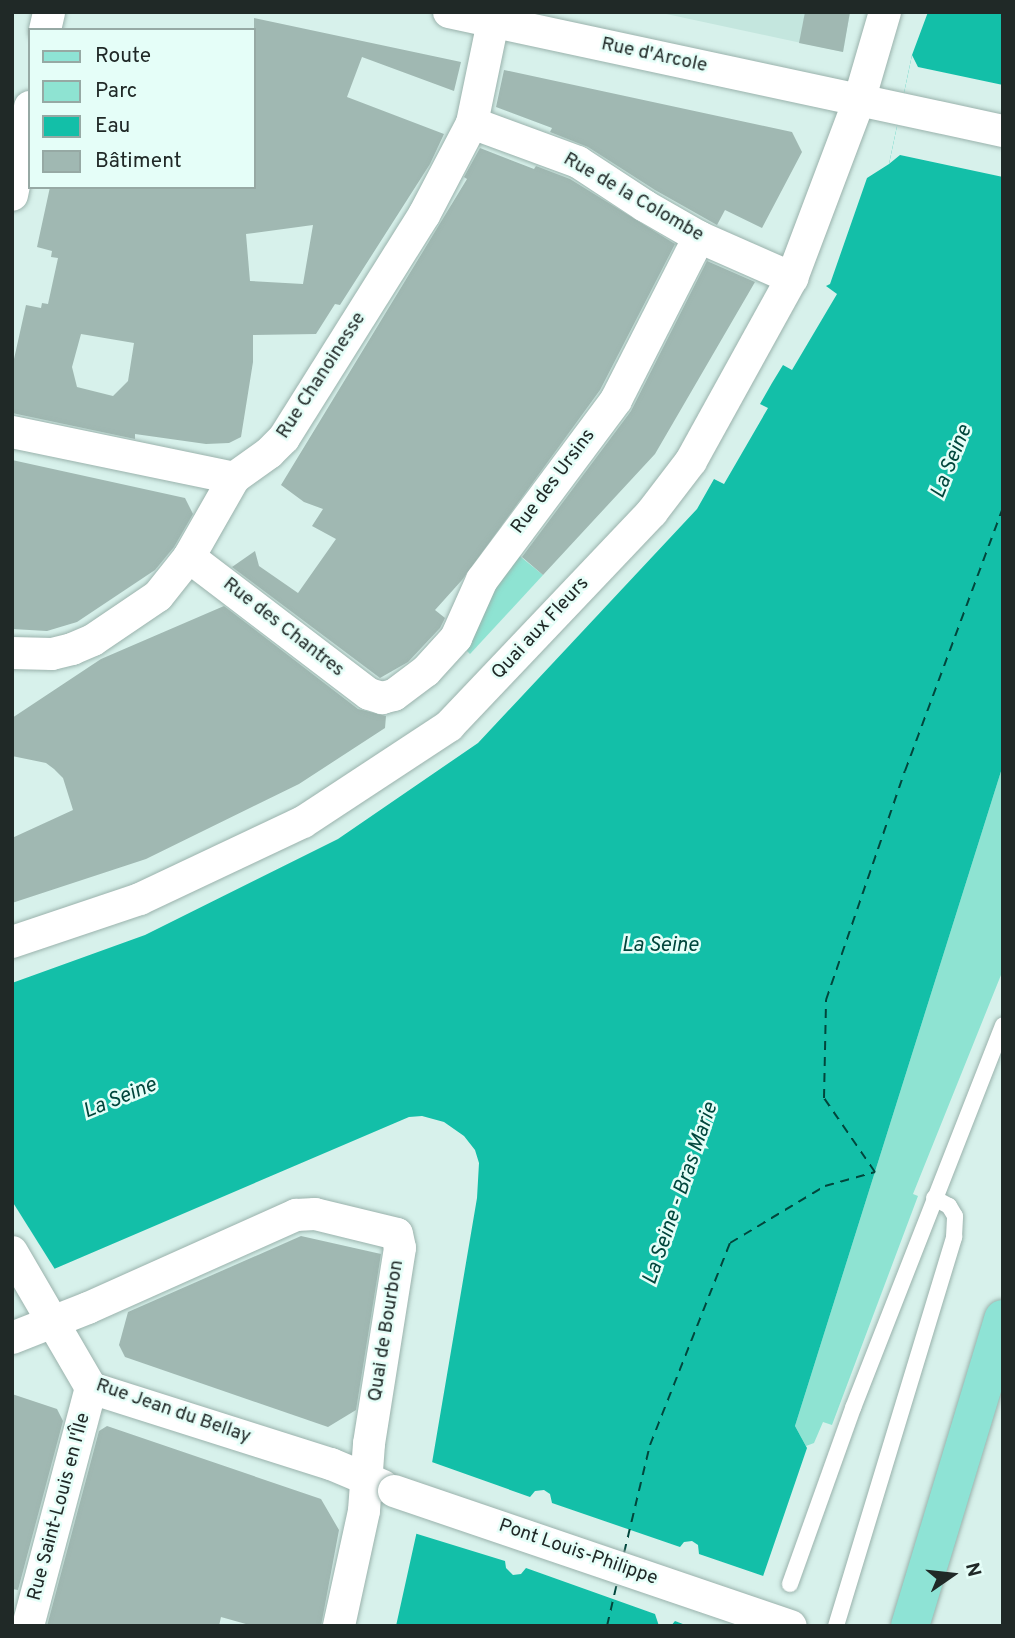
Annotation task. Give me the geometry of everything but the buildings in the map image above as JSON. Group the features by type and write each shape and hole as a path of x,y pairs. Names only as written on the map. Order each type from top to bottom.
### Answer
{"main road":[{"path":"909,1626 1003,1319"}],"street":[{"name":"Rue d'Arcole","path":"449,12 1003,131"},
{"name":"Quai aux Fleurs","path":"12,942 139,899 303,822 449,726 674,485 691,461 792,278 859,102 885,12"},
{"name":"Rue Chanoinesse","path":"12,653 62,652 93,640 158,596 189,556 234,478 269,453 284,438 424,215 472,123 493,22"},
{"path":"12,195 28,117"},
{"name":"Rue de la Colombe","path":"472,123 578,162 645,206 699,237 792,278"},
{"name":"Rue des Ursins","path":"378,698 394,695 426,671 456,638 482,580 616,400 699,237"},
{"path":"12,432 234,478"},
{"name":"Rue des Chantres","path":"189,556 369,694 378,698"},
{"name":"Quai de Bourbon","path":"47,1310 296,1215 315,1214 395,1233 400,1239 400,1248 380,1485 364,1511 339,1626"},
{"name":"Rue Jean du Bellay","path":"12,1252 91,1388 331,1464 380,1485"},
{"path":"12,1338 47,1310"},
{"name":"Rue Saint-Louis en l'Île","path":"24,1615 91,1388"},
{"name":"Pont Louis-Philippe","path":"380,1485 790,1626"}],"lane":[{"path":"790,1584 840,1442 1003,1025"},
{"path":"836,1626 954,1237 955,1216 949,1206 934,1198"}],"shaded area":[{"path":"657,12 850,12 843,52"}],"green space":[{"path":"516,553 543,575 470,654 463,647 483,597"},
{"path":"1003,765 1003,970 913,1194 918,1196 832,1425 823,1422 814,1443 806,1446 795,1426"}],"water":[{"name":"La Seine","path":"928,12 1003,12 1003,765 795,1426 807,1448 746,1626 396,1626 432,1463 477,1198 479,1163 475,1150 464,1136 444,1122 422,1116 409,1117 12,1287 12,983 145,935 338,839 478,743 697,509 714,479 724,484 768,408 760,404 772,383 783,365 792,370 837,294 826,286 830,284 867,178 889,164 912,55"}],"pier":[{"path":"912,55 918,67 1003,85 1003,177 900,155 889,164"},
{"path":"12,1201 56,1271 12,1290"},
{"path":"429,1461 530,1497 535,1491 544,1490 550,1494 552,1503 680,1547 684,1542 692,1541 698,1545 699,1554 766,1577 749,1626 688,1626 675,1621 671,1626 659,1626 655,1614 526,1568 521,1574 513,1575 506,1568 505,1561 414,1533"}],"ferry route":[{"path":"624,1553 650,1445 730,1243 825,1186 875,1172 824,1098 826,1000 905,771 1003,508"},
{"path":"607,1626 617,1583"}],"water label":[{"name":"La Seine - Bras Marie","path":"681,1194"}]}
